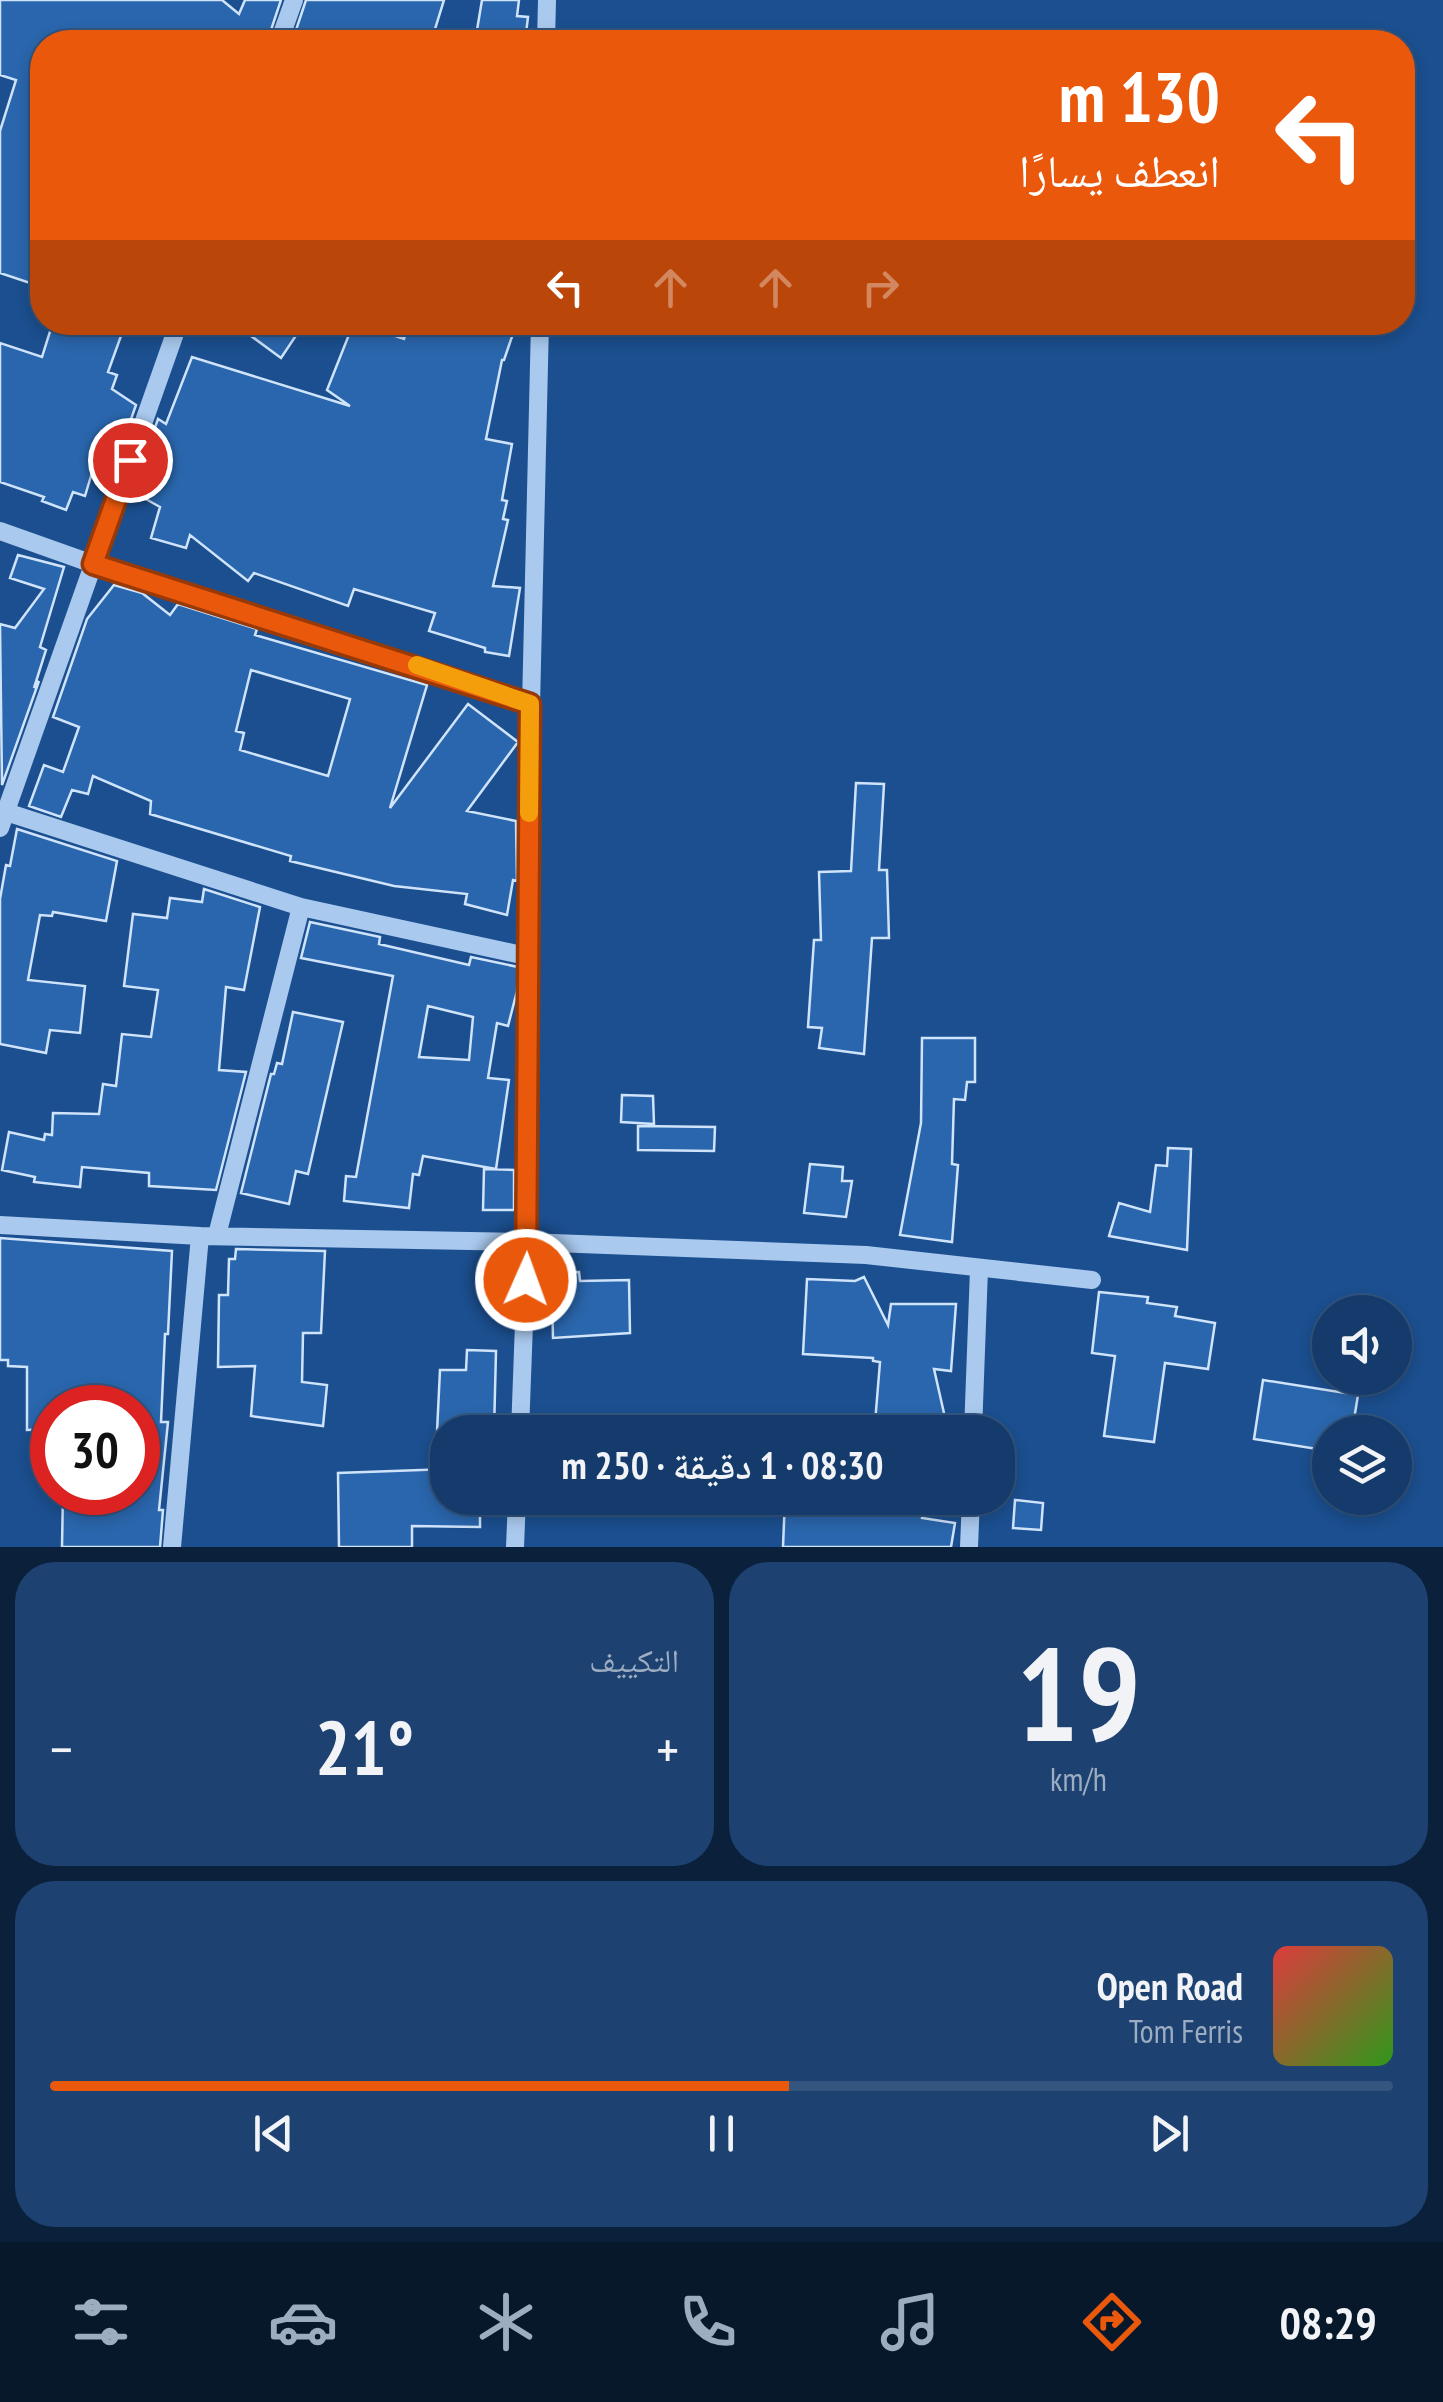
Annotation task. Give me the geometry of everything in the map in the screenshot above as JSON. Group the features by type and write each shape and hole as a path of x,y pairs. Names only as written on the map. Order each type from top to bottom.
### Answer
{"street":[{"path":"283,30 294,0"},
{"path":"546,30 547,0"},
{"path":"174,335 1,816 300,906 531,957"},
{"path":"521,1415 528,1242 530,704 540,335"},
{"path":"0,530 93,564 530,704"},
{"path":"172,1547 208,1236 300,906"},
{"path":"0,1226 208,1236 528,1242 866,1255 1092,1280"},
{"path":"974,1415 979,1269"},
{"path":"515,1547 516,1515"},
{"path":"969,1547 970,1515"}],"building":[{"path":"0,0 222,0 239,14 245,0 281,0 271,30 30,30 30,283 0,273 0,131 16,80 0,75"},
{"path":"306,0 444,0 435,30 296,30"},
{"path":"482,0 519,0 517,16 528,17 526,30 477,30"},
{"path":"49,335 121,335 108,372 117,375 112,389 136,405 117,459 100,446 85,496 73,492 66,510 42,501 44,497 0,482 0,343 42,357"},
{"path":"250,335 296,335 281,358"},
{"path":"349,335 392,335 404,339 405,335 513,335 502,360 486,439 512,444 502,500 507,501 503,519 508,520 493,586 520,588 509,656 485,652 485,648 429,631 435,613 354,589 348,606 254,573 248,581 190,535 186,548 151,538 160,507 137,494 144,481 138,476 158,419 166,424 192,357 350,406 327,390"},
{"path":"18,555 64,567 40,647 46,650 34,688 39,681 2,785 0,624 15,628 44,589 10,578"},
{"path":"114,585 142,593 170,615 178,604 257,629 255,635 427,685 390,808 468,704 518,742 467,811 516,821 517,881 513,880 507,915 465,904 467,894 394,886 290,861 291,856 150,814 151,801 93,776 88,794 72,790 61,817 29,806 44,765 63,772 79,727 53,717 87,619","holes":["251,670 350,699 328,776 240,750 244,733 236,731"]},
{"path":"856,783 884,784 879,870 887,870 889,938 872,938 864,1054 819,1048 822,1028 808,1027 814,940 821,940 819,872 851,871"},
{"path":"17,829 117,861 106,921 53,912 52,916 40,915 28,980 85,986 80,1033 50,1030 46,1053 0,1044 0,899"},
{"path":"204,889 260,907 244,990 226,987 219,1070 246,1072 216,1190 149,1186 149,1173 82,1167 80,1187 34,1182 35,1177 2,1170 9,1132 44,1140 45,1134 52,1135 53,1113 99,1114 103,1084 116,1086 122,1034 151,1037 158,990 124,986 133,914 167,918 170,898 202,902"},
{"path":"310,922 380,937 379,944 469,965 471,957 518,967 517,991 508,1026 497,1023 488,1078 509,1080 496,1169 423,1156 419,1175 413,1174 409,1208 344,1201 346,1176 356,1177 393,976 301,958","holes":["428,1006 473,1017 469,1060 419,1057"]},
{"path":"293,1012 343,1022 308,1174 296,1171 289,1204 241,1193 271,1074 277,1063 282,1064"},
{"path":"922,1038 975,1038 975,1082 967,1082 965,1100 954,1099 952,1164 958,1165 952,1242 900,1235 921,1123"},
{"path":"622,1095 653,1096 654,1124 621,1122"},
{"path":"638,1126 715,1127 714,1151 638,1150"},
{"path":"1168,1148 1191,1149 1187,1250 1109,1236 1119,1203 1150,1212 1156,1165 1167,1166"},
{"path":"810,1164 843,1167 842,1181 852,1181 846,1217 804,1213"},
{"path":"484,1169 514,1170 514,1210 483,1210"},
{"path":"0,1238 172,1251 161,1422 168,1422 160,1500 160,1385 30,1385 27,1430 27,1367 8,1366 8,1360 0,1360"},
{"path":"236,1249 325,1251 321,1333 303,1333 302,1382 327,1385 323,1426 251,1416 255,1366 218,1367 219,1295 228,1295 229,1259 235,1259"},
{"path":"579,1272 580,1281 629,1280 630,1333 553,1338 552,1295 538,1295 538,1273"},
{"path":"499,1274 513,1274 513,1294 499,1293"},
{"path":"864,1277 888,1325 891,1304 956,1304 951,1371 934,1369 944,1415 876,1415 880,1362 873,1358 803,1354 807,1279 855,1281"},
{"path":"1099,1292 1148,1297 1147,1303 1177,1307 1175,1316 1215,1323 1208,1369 1165,1363 1154,1442 1104,1436 1115,1356 1092,1353"},
{"path":"467,1350 496,1351 494,1415 438,1415 440,1370 466,1370"},
{"path":"1263,1380 1312,1388 1312,1395 1358,1395 1355,1415 1312,1415 1312,1448 1254,1439"},
{"path":"430,1470 430,1515 480,1515 480,1527 412,1526 412,1547 339,1547 338,1473"},
{"path":"1015,1500 1043,1503 1041,1530 1013,1528"},
{"path":"163,1510 160,1547 62,1547 63,1515 160,1515"},
{"path":"784,1515 922,1515 955,1523 951,1547 783,1547"}],"slow traffic":[{"path":"417,665 530,704 529,813"}],"route":[{"path":"130,460 93,564 530,704 526,1280"}]}
